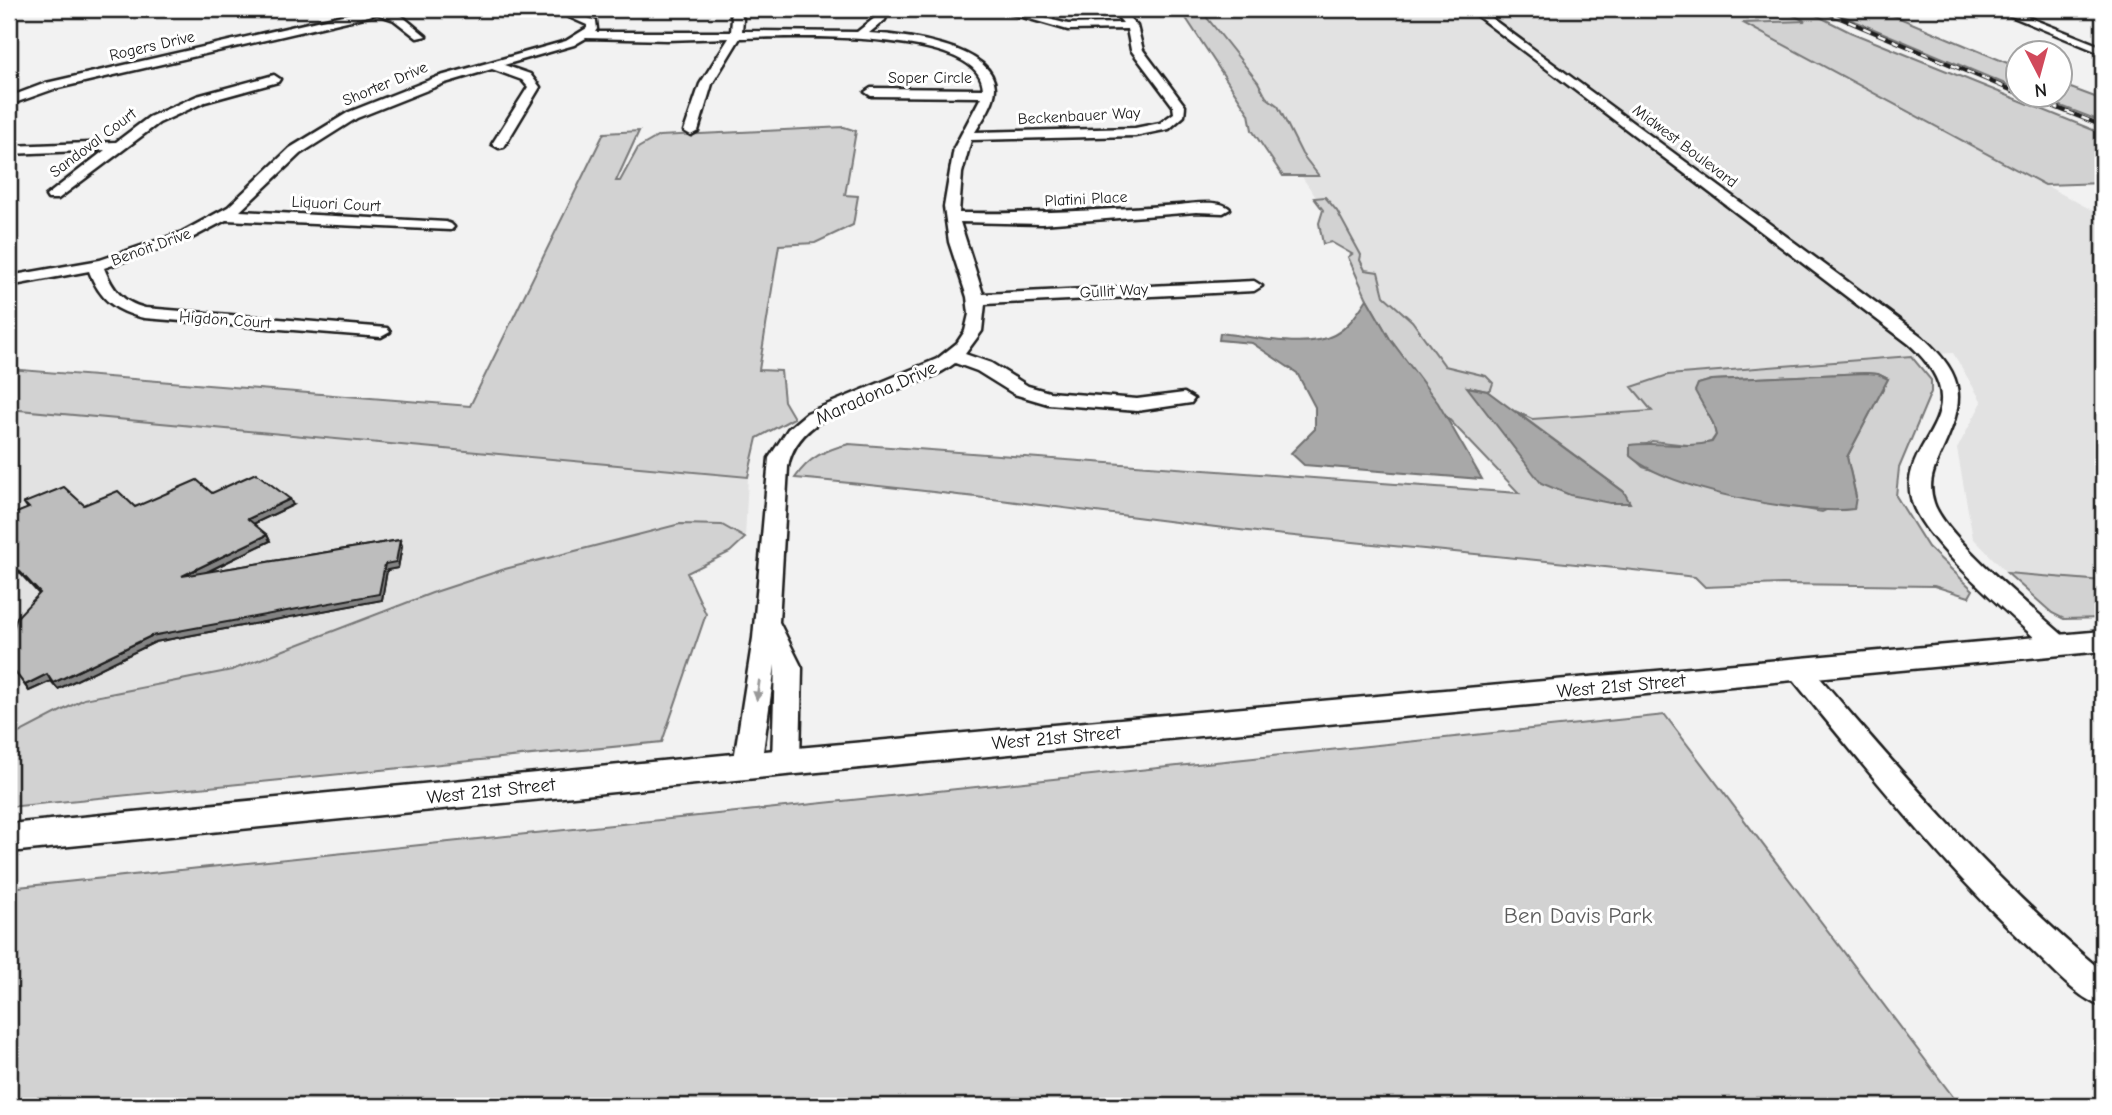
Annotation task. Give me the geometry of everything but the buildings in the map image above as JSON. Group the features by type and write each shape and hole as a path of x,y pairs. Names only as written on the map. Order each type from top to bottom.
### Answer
{"street":[{"path":"379,9 398,18 421,36"},
{"name":"Rogers Drive","path":"11,98 50,86 379,9"},
{"path":"556,9 589,21 593,27 587,34"},
{"path":"691,131 708,79 729,52 736,35 738,20 734,9"},
{"path":"860,35 883,16 884,9"},
{"path":"1116,9 1132,26"},
{"name":"Midwest Boulevard","path":"1473,9 1929,352 1943,368 1951,384 1952,396 1921,474 1920,495 1927,513 1949,543 2058,645"},
{"path":"1999,9 2103,51"},
{"path":"1014,13 1068,27 1132,26"},
{"name":"Beckenbauer Way","path":"967,136 1012,137 1141,131 1174,120 1180,113 1179,106 1138,50 1132,26"},
{"path":"587,34 662,37 804,33 860,35 915,42 958,55 983,72 989,93"},
{"name":"Shorter Drive","path":"272,170 308,141 353,116 413,90 569,43 587,34"},
{"path":"492,65 526,77 534,87 499,144"},
{"name":"Sandoval Court","path":"53,195 140,128 173,110 215,94 274,79"},
{"name":"Soper Circle","path":"871,92 989,93"},
{"name":"Maradona Drive","path":"747,766 767,622 777,469 787,443 804,426 821,415 928,371 953,356 967,342 975,327 974,299 951,217 958,158 989,93"},
{"path":"9,150 117,146"},
{"name":"Benoit Drive","path":"9,281 95,265 174,240 225,215 247,199 272,170"},
{"name":"Platini Place","path":"951,217 1042,219 1196,208 1223,209"},
{"name":"Liquori Court","path":"225,215 446,227"},
{"name":"Higdon Court","path":"95,265 104,290 113,300 145,313 381,332"},
{"name":"Gullit Way","path":"974,299 1254,286"},
{"path":"953,356 984,367 1021,390 1048,398 1136,405 1184,398"},
{"name":"Maradona Drive","path":"767,622 789,668 786,762"},
{"name":"West 21st Street","path":"9,838 786,762 2103,641"},
{"path":"1799,670 1968,867 2040,938 2103,992"}],"shaded area":[{"path":"1186,9 1781,9 1806,21 1744,24 2103,216 2103,581 2007,573 1973,538 1957,449 1982,402 1953,353 1668,375 1653,411 1532,419 1515,411 1487,391 1436,371"},
{"path":"1367,299 1390,339 1438,403 1482,479 1304,465 1291,453 1315,429 1315,407 1297,373 1252,343 1219,340 1220,333 1294,342 1322,339 1344,328"},
{"path":"1878,374 1888,379 1847,457 1856,497 1854,509 1803,508 1737,498 1674,480 1630,456 1630,445 1692,445 1712,442 1716,435 1713,423 1695,391 1698,384 1712,380"},
{"path":"1467,387 1487,391 1624,492 1630,503 1610,503 1570,495 1541,483"},
{"path":"9,409 748,477 745,538 722,525 505,569 387,609 232,670 84,699 9,738"}],"green space":[{"path":"1180,9 1200,9 1258,82 1266,97 1278,106 1302,154 1319,176 1283,176 1252,130 1249,114"},
{"path":"1781,9 1804,9 1850,32 2004,94 2004,108 2039,108 2103,134 2103,183 2045,185 1743,23 1805,21"},
{"path":"1826,9 1878,9 2004,62 2004,84"},
{"path":"2074,89 2103,100 2103,122 2066,108 2074,108"},
{"path":"844,127 856,131 845,195 858,196 853,225 815,243 779,245 759,370 781,371 784,401 794,418 757,438 748,477 9,409 9,369 470,406 604,133 639,131 616,181 620,181 638,148 659,136"},
{"path":"1325,197 1337,211 1361,255 1360,260 1365,270 1378,272 1384,296 1412,321 1445,366 1486,376 1493,383 1491,389 1487,391 1469,387 1610,503 1629,502 1623,491 1515,411 1532,419 1652,411 1632,387 1668,375 1911,356 1931,380 1931,392 1899,468 1896,496 1928,547 1973,590 1969,597 1934,586 1782,584 1705,587 1695,577 1248,531 795,478 818,455 849,444 1519,493 1443,413 1390,339 1367,299 1348,257 1352,254 1331,242 1323,244 1319,223 1323,210 1314,198","holes":["1878,374 1888,379 1847,457 1856,496 1822,512 1733,496 1643,467 1630,455 1652,441 1697,446 1711,442 1716,435 1713,423 1696,391 1698,384 1712,380"]},
{"path":"680,524 722,525 745,538 730,552 687,573 706,614 662,742 9,807 9,738 84,699 232,670 432,593 505,569"},
{"path":"2007,573 2103,581 2103,618 2064,619 2052,613"},
{"name":"Ben Davis Park","path":"1665,715 1960,1106 9,1106 9,888"}],"railway":[{"path":"1819,9 2004,87"},
{"path":"2057,108 2103,126"}]}
